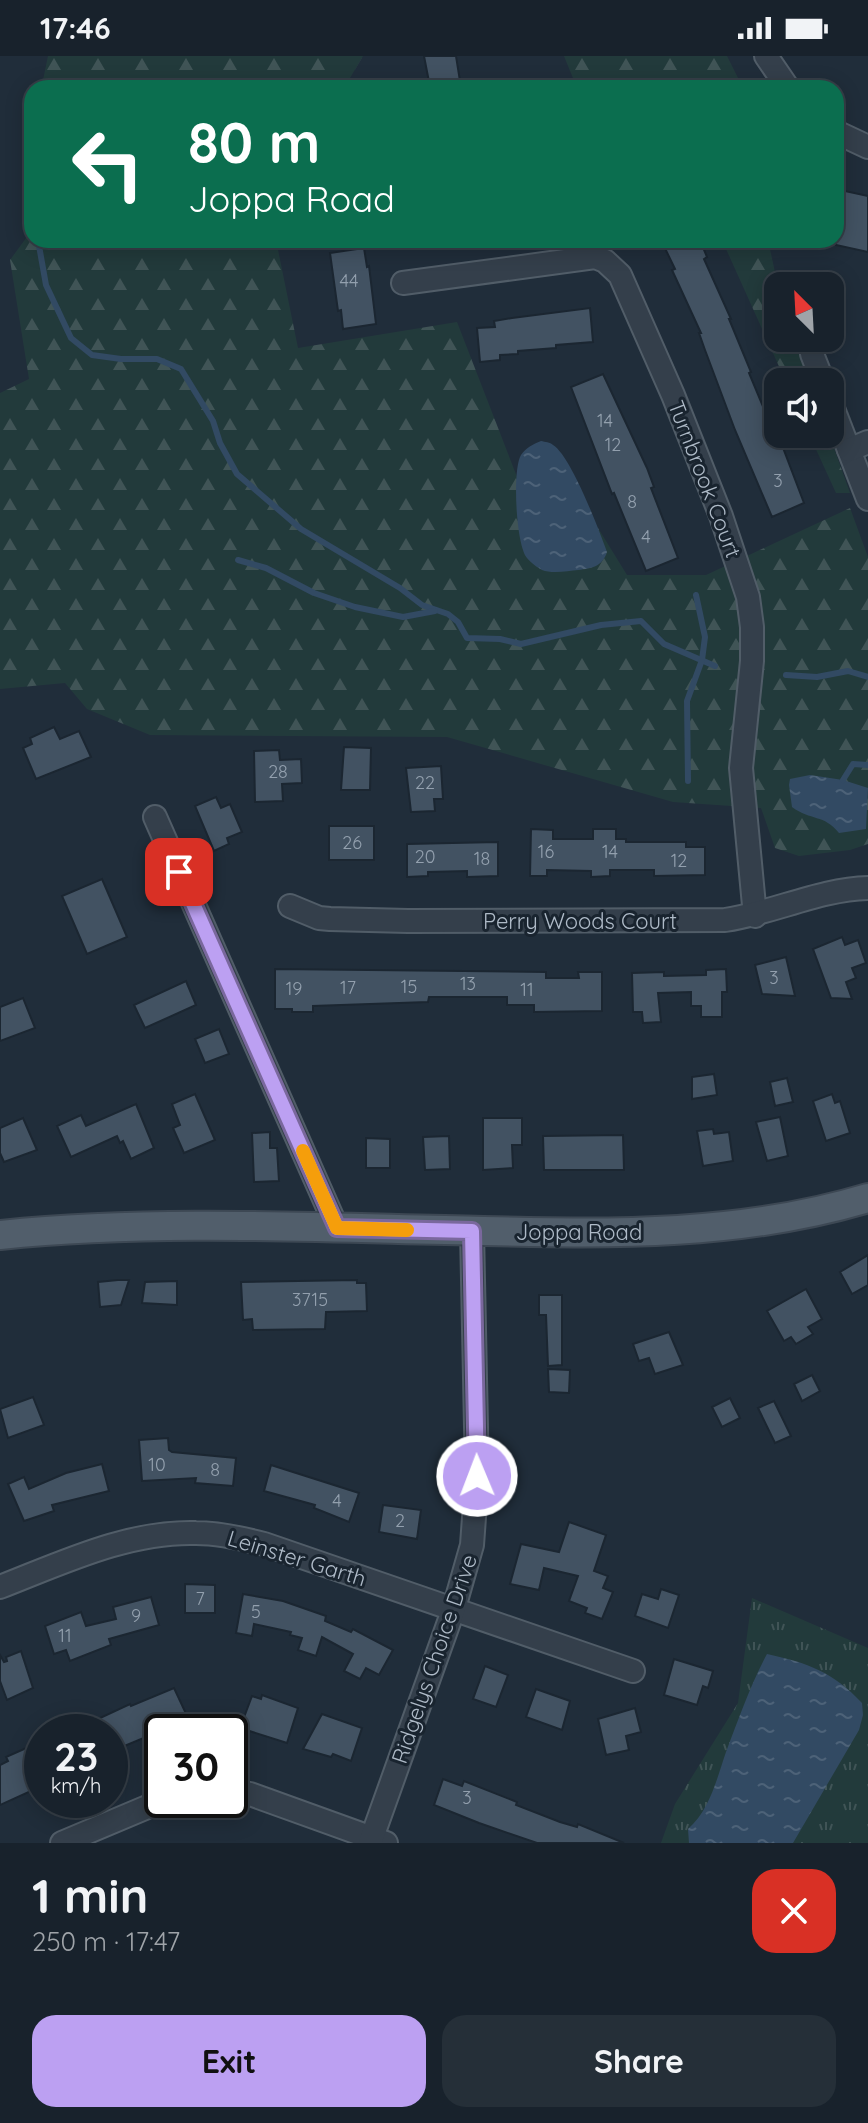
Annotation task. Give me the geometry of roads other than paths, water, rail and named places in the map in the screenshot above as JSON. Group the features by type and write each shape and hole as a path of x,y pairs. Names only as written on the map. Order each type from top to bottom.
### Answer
{"main road":[{"name":"Joppa Road","path":"0,1235 152,1226 615,1233 700,1229 866,1203"}],"street":[{"path":"766,56 782,80"},
{"path":"844,136 868,147"},
{"name":"Turnbrook Court","path":"403,283 595,257 605,261 620,275 721,516 748,597 752,661 741,768 755,916"},
{"path":"812,354 818,368"},
{"path":"844,423 859,446 868,499"},
{"path":"155,817 337,1228"},
{"name":"Perry Woods Court","path":"290,906 319,918 397,921 725,920 755,916 823,895 868,888"},
{"name":"Ridgelys Choice Drive","path":"376,1841 472,1545 476,1514 472,1231"},
{"name":"Leinster Garth","path":"0,1587 122,1542 163,1534 195,1532 226,1535 264,1544 633,1671"},
{"path":"248,1794 376,1841"},
{"path":"62,1843 144,1808"}],"water":[{"path":"541,441 552,444 560,452 584,494 607,552 596,566 546,571 530,561 523,550 516,507 518,463 525,450"},
{"path":"810,775 868,788 866,829 839,833 823,820 792,807 790,779"},
{"path":"767,1654 807,1665 830,1676 851,1692 862,1703 859,1730 793,1843 689,1843 688,1829 702,1813 712,1793 745,1702"}],"waterway":[{"path":"39,248 46,285 71,338 92,355 157,359 181,369 213,421 220,443 237,474 301,529 400,588 422,605 448,614 458,622 467,638 500,639 521,644 601,625 641,621 664,644 715,666"},
{"path":"238,560 266,568 314,593 355,607 403,617 435,611"},
{"path":"688,781 687,701 702,660 705,637 696,595"},
{"path":"786,675 817,677 848,671 868,677"},
{"path":"843,780 853,764 868,765"}]}
